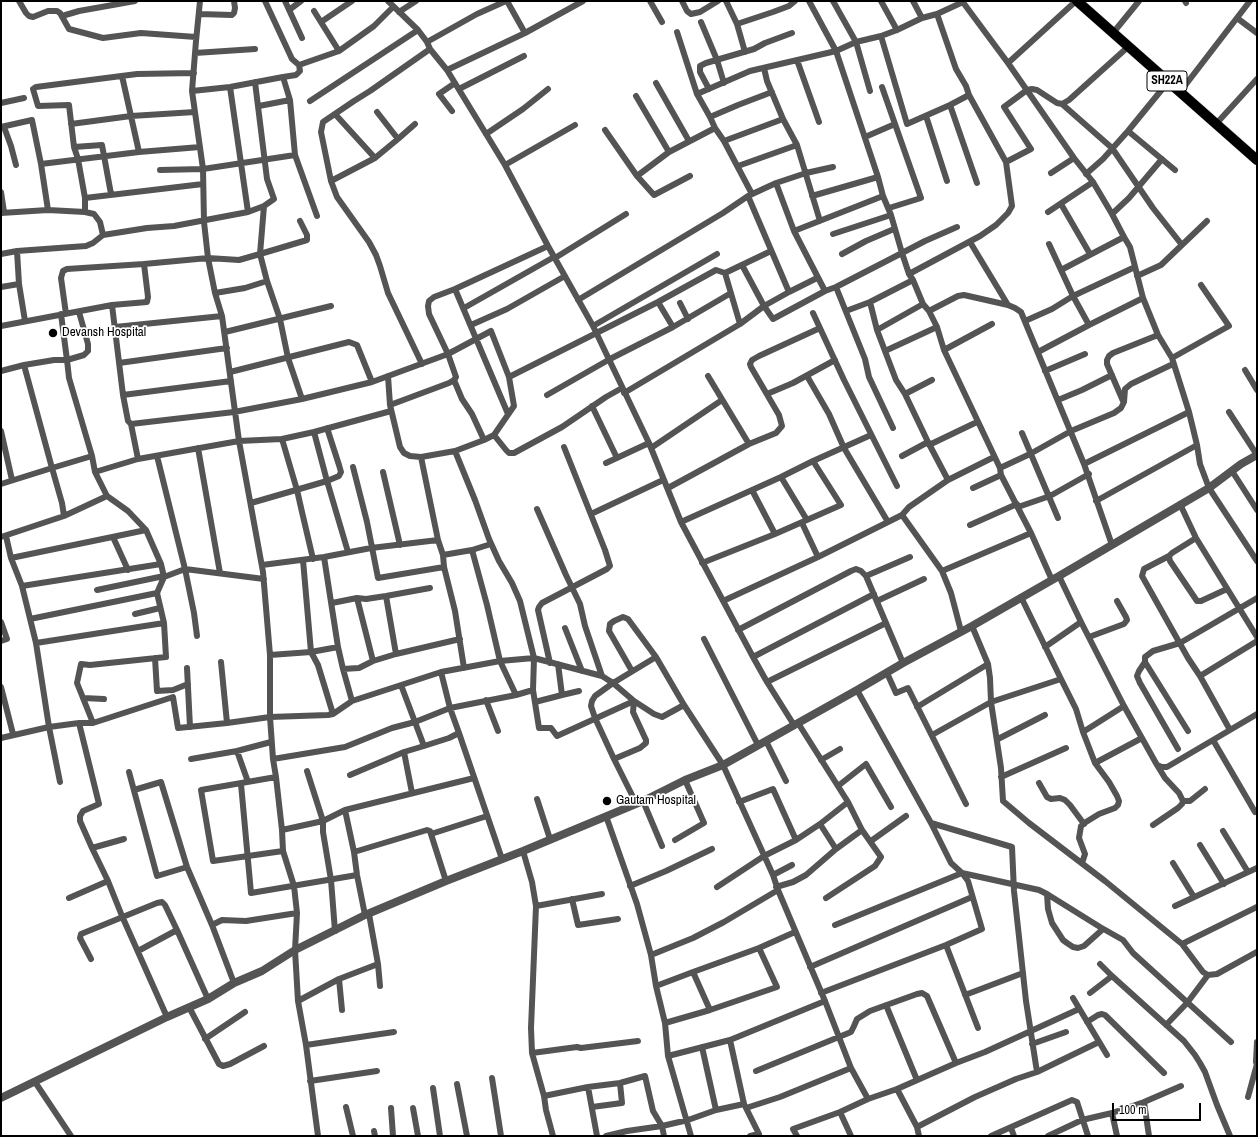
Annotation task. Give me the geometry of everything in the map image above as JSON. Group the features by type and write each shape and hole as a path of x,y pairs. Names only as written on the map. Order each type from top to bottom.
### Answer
{"main road":[{"name":"SH22A","path":"1077,1 1257,160"}],"street":[{"path":"19,1 26,13 33,17 52,11 57,11 62,16 69,29 103,38 141,33 196,37"},
{"path":"62,16 79,11 135,1"},
{"path":"200,1 192,92 203,168 204,222 208,258 225,332 234,412 264,579 270,655 270,717 273,759 282,830 283,851 294,886 297,913 295,950 298,1001 306,1045 318,1136"},
{"path":"199,14 232,15 235,8 234,1"},
{"path":"192,92 296,75 300,71 299,65 292,59 265,1"},
{"path":"285,1 302,38"},
{"path":"288,10 301,1"},
{"path":"321,22 352,1"},
{"path":"388,1 418,30 427,42 430,49 447,70 505,165 610,359 623,390 650,445 681,522 738,630 767,682 838,786 862,830 881,857 875,866 826,898"},
{"path":"399,12 416,1"},
{"path":"427,42 476,14 507,1 525,33"},
{"path":"447,70 525,33 572,3 583,1"},
{"path":"650,1 662,22"},
{"path":"682,1 687,11 691,14 700,12 718,1"},
{"path":"726,1 737,24 745,52"},
{"path":"737,24 789,6 795,1"},
{"path":"809,1 836,51 883,196 889,208 894,229 909,274 923,304 929,311 937,327 944,350 1000,472 1056,578 1090,637 1124,706 1165,778 1179,793 1183,801"},
{"path":"833,1 856,42 870,91"},
{"path":"881,1 897,30"},
{"path":"913,1 922,18"},
{"path":"1008,63 1077,1"},
{"path":"1113,33 1139,1"},
{"path":"1180,92 1250,1"},
{"path":"697,94 750,71 836,51 856,42 881,36 963,2 1008,63 1074,158 1093,182 1130,247 1143,298 1158,335 1172,361 1189,412 1200,464 1209,488 1257,561"},
{"path":"299,65 339,51 374,26 393,7"},
{"path":"314,11 339,51"},
{"path":"909,274 970,242 996,225 1008,213 1012,206 1006,162 956,69 937,14"},
{"path":"1237,18 1257,33"},
{"path":"701,22 717,60 724,83"},
{"path":"310,101 418,30"},
{"path":"677,32 697,94 738,166 789,292"},
{"path":"709,89 700,72 700,66 754,49 765,43 792,33"},
{"path":"881,36 907,124 969,95"},
{"path":"1062,104 1069,100 1129,46"},
{"path":"195,53 255,49"},
{"path":"422,364 388,293 376,255 365,236 338,197 330,181 321,132 323,122 430,49"},
{"path":"459,89 524,56"},
{"path":"797,60 819,122"},
{"path":"764,68 767,81 783,119 797,145 820,221"},
{"path":"85,212 85,198 78,159 74,147 68,105 38,106 33,89 36,87 137,74 194,74"},
{"path":"122,76 139,152"},
{"path":"283,77 290,100 294,155 317,216"},
{"path":"1216,124 1257,79"},
{"path":"1,254 17,251 86,246 93,243 103,235 204,222 248,212 264,206 274,199 267,179 256,82"},
{"path":"1086,174 1095,167 1128,131 1168,82"},
{"path":"452,111 439,94 455,83"},
{"path":"656,83 689,141"},
{"path":"230,87 248,212"},
{"path":"882,87 921,198 889,208"},
{"path":"486,134 523,109 548,89"},
{"path":"1006,162 1031,149 1004,107 1027,90 1037,90 1057,103 1062,104 1112,148 1153,208 1182,244"},
{"path":"710,117 772,92"},
{"path":"636,96 669,152"},
{"path":"1,103 24,98"},
{"path":"258,106 290,100"},
{"path":"950,105 978,183"},
{"path":"71,124 131,116 195,112"},
{"path":"378,112 398,139"},
{"path":"335,114 375,158"},
{"path":"926,116 947,181"},
{"path":"724,140 783,119"},
{"path":"16,165 12,146 3,127 32,120 48,210"},
{"path":"330,181 375,158 414,124"},
{"path":"865,137 895,124"},
{"path":"505,165 575,125"},
{"path":"637,176 669,152 715,128"},
{"path":"605,130 637,176 654,195 690,176"},
{"path":"1128,131 1175,170"},
{"path":"74,147 102,145 111,194"},
{"path":"738,166 797,145"},
{"path":"41,164 139,152 200,148"},
{"path":"160,170 203,168 294,155"},
{"path":"1051,173 1074,158"},
{"path":"1112,214 1129,198 1162,159"},
{"path":"578,300 723,213 750,195 776,183 806,173 833,167"},
{"path":"812,196 878,177"},
{"path":"1048,212 1093,182"},
{"path":"776,183 794,231 825,291"},
{"path":"85,198 203,184"},
{"path":"1,192 3,212 48,210 85,212 94,214 100,222 103,235"},
{"path":"794,231 883,196"},
{"path":"1061,204 1090,254"},
{"path":"264,206 260,254 267,281 280,318 288,358 302,399"},
{"path":"464,308 555,258 626,214"},
{"path":"833,234 891,215"},
{"path":"93,723 77,683 81,664 90,665 166,657 164,623 157,593 164,577 161,564 146,530 128,511 108,496 95,472 92,456 69,378 63,314 61,278 63,271 67,269 208,258 239,260 307,240 307,235 300,221"},
{"path":"1137,276 1161,265 1207,221"},
{"path":"742,265 764,306 773,319 825,291 957,227"},
{"path":"842,254 866,241 894,229"},
{"path":"1061,270 1124,237"},
{"path":"970,242 1008,305"},
{"path":"1049,244 1073,296 1089,325"},
{"path":"484,440 472,414 462,399 454,380 456,377 448,354 429,314 428,301 548,246"},
{"path":"725,274 771,250"},
{"path":"17,251 19,284 25,321"},
{"path":"593,326 717,254"},
{"path":"1,326 112,305 147,302 148,297 144,264"},
{"path":"1025,321 1052,309 1073,296 1135,267"},
{"path":"509,377 597,334 716,270 725,274 740,324"},
{"path":"471,325 507,309 566,276"},
{"path":"494,434 509,453 514,453 562,427 592,406 740,324 764,306 817,278"},
{"path":"846,311 870,302 913,280"},
{"path":"215,293 244,288 267,281"},
{"path":"1,286 19,284"},
{"path":"974,488 1071,431 1114,413 1121,408 1124,402 1125,389 1131,384 1229,326 1201,285"},
{"path":"836,287 865,359 869,377 893,428"},
{"path":"455,289 508,414"},
{"path":"547,395 610,359 673,327 731,294"},
{"path":"929,311 958,296 964,295 1008,305 1021,312 1089,474 1096,501 1112,545"},
{"path":"1038,352 1143,298"},
{"path":"658,302 673,327"},
{"path":"870,302 877,330 896,380 905,394 928,443 948,480"},
{"path":"680,303 688,318"},
{"path":"877,330 923,304"},
{"path":"112,305 123,395 138,459"},
{"path":"225,332 331,306"},
{"path":"1,371 24,365 54,360 67,360 84,355 88,351 88,344 78,312"},
{"path":"813,313 897,486"},
{"path":"115,328 222,316"},
{"path":"944,350 992,324"},
{"path":"885,351 937,327"},
{"path":"668,488 749,444 776,433 782,426 779,415 750,364 752,360 820,328"},
{"path":"131,424 234,412 302,399 372,382 388,376 422,364 448,354 491,331 509,377 514,406 494,434 484,440 455,451 421,457 410,456 404,453 400,447 391,408 388,376"},
{"path":"1124,402 1107,364 1109,356 1158,335"},
{"path":"230,372 349,342 357,345 372,382"},
{"path":"119,363 227,348"},
{"path":"1046,371 1085,354"},
{"path":"767,394 807,376 835,360"},
{"path":"24,365 62,503 64,516"},
{"path":"1245,370 1257,390"},
{"path":"1058,400 1112,375"},
{"path":"708,376 749,444"},
{"path":"807,376 829,414 844,448 888,522"},
{"path":"95,472 138,459 198,448 239,441 282,439 314,432 391,408 449,384 454,380"},
{"path":"905,394 932,380"},
{"path":"123,395 231,381"},
{"path":"606,463 650,445 722,400"},
{"path":"592,406 616,458"},
{"path":"1084,464 1189,412"},
{"path":"1,1098 208,998 234,983 262,971 295,950 367,914 446,880 502,859 639,802 685,780 723,765 758,746 1056,578 1209,488 1257,455 1229,412"},
{"path":"902,456 977,422"},
{"path":"250,503 327,481 339,476 341,472 327,428"},
{"path":"1,431 12,480"},
{"path":"314,432 348,552"},
{"path":"1022,434 1050,496 1058,518"},
{"path":"681,522 871,435"},
{"path":"282,439 297,490 313,559"},
{"path":"1096,501 1197,446"},
{"path":"550,663 538,610 539,607 608,569 610,566 564,447"},
{"path":"198,448 220,573"},
{"path":"455,451 491,544 520,601 534,658 533,690 539,728 551,728 557,736 634,701"},
{"path":"1,484 92,456"},
{"path":"157,456 185,569 197,636"},
{"path":"421,457 438,540 443,555 444,567 455,611 464,668"},
{"path":"723,601 818,557 902,515 909,507 948,480 994,457"},
{"path":"702,563 804,522 841,505 813,461"},
{"path":"353,467 367,522 378,578 444,567"},
{"path":"1232,471 1257,510"},
{"path":"383,472 400,545"},
{"path":"970,525 1017,506 1050,496 1089,474"},
{"path":"781,477 804,522 818,557"},
{"path":"591,514 663,480"},
{"path":"752,490 775,534"},
{"path":"60,782 49,727 36,643 22,586 4,536 64,516 108,496"},
{"path":"1180,504 1196,538 1257,637"},
{"path":"537,509 580,604 585,626 602,676"},
{"path":"902,515 942,571 951,593 961,631"},
{"path":"11,558 146,530"},
{"path":"942,571 1031,532"},
{"path":"113,537 128,570"},
{"path":"1196,538 1169,556 1144,569 1142,576 1230,730"},
{"path":"262,565 313,559 371,548 438,540"},
{"path":"443,555 472,550 491,544"},
{"path":"472,550 500,661 516,695"},
{"path":"1169,556 1170,561 1197,601 1201,602 1227,589"},
{"path":"324,557 338,647 352,701"},
{"path":"866,576 910,557"},
{"path":"303,560 311,652 318,665 333,714"},
{"path":"22,586 161,564"},
{"path":"98,590 164,577 185,569 264,579"},
{"path":"738,630 856,569 861,571 866,576 903,663"},
{"path":"753,657 875,597 924,579"},
{"path":"332,603 357,598 366,599 386,596 430,588"},
{"path":"30,619 157,593"},
{"path":"386,596 396,654"},
{"path":"1022,597 1076,709 1095,763 1112,787 1119,801 1115,808 1099,814 1081,826 1079,838 1086,854 1082,864"},
{"path":"357,598 373,661"},
{"path":"1178,749 1140,684 1137,676 1145,662 1145,657 1153,651 1180,643 1257,598"},
{"path":"1090,637 1124,624 1127,620 1117,601"},
{"path":"135,614 160,608"},
{"path":"632,671 609,631 610,624 623,616 628,619 656,657 684,705 723,765 772,874 851,1068 868,1099"},
{"path":"1,622 6,639 1,641"},
{"path":"1045,647 1082,622"},
{"path":"36,643 164,623"},
{"path":"767,682 886,623"},
{"path":"972,626 988,664 998,740 1003,800 1029,824 1105,881 1182,944 1203,972 1208,975 1216,974 1257,952"},
{"path":"564,628 582,671"},
{"path":"343,669 359,668 373,661 396,654 460,639"},
{"path":"704,639 758,746"},
{"path":"1200,676 1257,641"},
{"path":"270,655 311,652 338,647"},
{"path":"656,657 613,683 595,696 591,706 614,759 662,846"},
{"path":"156,658 157,691 172,690 188,684"},
{"path":"1,738 13,734 49,727 79,723 93,723 173,697 178,728 227,724 270,717 328,715 333,714 352,701 441,672 500,661 534,658 602,676 613,683 634,701 654,714 662,717 684,705"},
{"path":"221,662 227,724"},
{"path":"1145,662 1188,731"},
{"path":"558,664 562,695"},
{"path":"917,707 988,664"},
{"path":"187,668 190,727"},
{"path":"441,672 450,708 502,859"},
{"path":"887,673 896,693 908,688 966,804"},
{"path":"932,735 992,702 1061,680"},
{"path":"401,685 424,746"},
{"path":"1,687 13,734"},
{"path":"273,759 345,747 392,728 415,722 450,708 516,695 533,690"},
{"path":"821,993 946,945 982,929 968,882 962,873 951,863 931,823 856,690"},
{"path":"535,702 580,692"},
{"path":"83,698 104,699"},
{"path":"486,700 498,732"},
{"path":"614,759 640,748 646,743 633,712 634,701"},
{"path":"1083,732 1124,706"},
{"path":"1157,765 1162,768 1167,767 1257,714"},
{"path":"998,740 1045,715"},
{"path":"79,723 99,804 83,811 80,816 80,822 108,881 167,1017"},
{"path":"350,775 404,752 449,738 459,733"},
{"path":"1095,763 1142,738"},
{"path":"1214,740 1255,812"},
{"path":"766,741 786,781"},
{"path":"191,759 272,742"},
{"path":"1001,777 1066,748"},
{"path":"821,760 840,749"},
{"path":"238,750 248,782"},
{"path":"404,752 412,793"},
{"path":"838,786 866,764 891,807"},
{"path":"307,771 323,821 323,832 331,880 335,931"},
{"path":"129,772 157,876 187,867"},
{"path":"276,777 201,790 213,860 248,857 283,851"},
{"path":"282,830 323,821 345,810 474,778"},
{"path":"675,840 704,824 685,780"},
{"path":"134,790 161,782 187,867 212,925 234,983"},
{"path":"1040,783 1048,797 1051,799 1060,798 1070,804 1084,824"},
{"path":"241,784 251,893 357,875"},
{"path":"739,802 773,789 796,840"},
{"path":"1183,801 1190,801 1205,789"},
{"path":"536,800 550,839"},
{"path":"1153,825 1178,808 1183,801"},
{"path":"717,887 764,856 796,840 820,824 848,802"},
{"path":"345,810 354,852 357,875 378,964 380,986"},
{"path":"431,834 487,816"},
{"path":"606,816 637,904 651,955 656,986 665,1023 668,1056 692,1136"},
{"path":"871,841 906,816"},
{"path":"931,823 1012,847 1014,885 1023,973 1037,1072"},
{"path":"820,824 836,849"},
{"path":"354,852 427,830 430,831 446,880"},
{"path":"651,955 700,935 777,889 806,875 836,849 862,830"},
{"path":"1223,831 1248,872"},
{"path":"92,848 124,839"},
{"path":"1200,845 1224,884"},
{"path":"630,886 712,849"},
{"path":"523,850 532,882 536,906 531,1028 532,1053 553,1136"},
{"path":"1173,863 1194,897"},
{"path":"772,874 792,865"},
{"path":"1175,906 1257,868"},
{"path":"835,925 962,873 1039,890 1123,940 1132,953 1231,1042"},
{"path":"69,898 108,881"},
{"path":"536,906 602,894"},
{"path":"1047,894 1048,909 1052,923 1063,940 1073,947 1078,948 1084,946 1103,929"},
{"path":"810,967 972,897"},
{"path":"572,899 578,925 618,919"},
{"path":"91,959 80,938 81,934 122,916 162,902 165,905 177,930 208,998"},
{"path":"1182,944 1257,907"},
{"path":"212,925 222,920 246,922 297,913"},
{"path":"138,951 177,930"},
{"path":"656,986 759,948 795,932"},
{"path":"946,945 978,1028"},
{"path":"665,1023 710,1010 777,987 759,948"},
{"path":"298,1001 339,978 378,964"},
{"path":"1100,964 1184,1041 1200,1063 1230,1136"},
{"path":"692,972 710,1010"},
{"path":"965,995 1023,973"},
{"path":"1166,1025 1187,1003 1208,975"},
{"path":"1090,993 1112,976"},
{"path":"339,978 342,1010"},
{"path":"756,1071 839,1038 850,1032 857,1019 870,1011 922,993 927,996 956,1063"},
{"path":"1072,998 1106,1055"},
{"path":"668,1056 730,1040 825,1001"},
{"path":"886,1005 917,1080"},
{"path":"188,1007 219,1064 223,1066 230,1064 264,1046"},
{"path":"797,1136 793,1129 897,1089 985,1052 1079,1009"},
{"path":"205,1039 245,1012"},
{"path":"1087,1022 1098,1015 1105,1015 1164,1074"},
{"path":"306,1045 394,1032"},
{"path":"1032,1044 1066,1032"},
{"path":"730,1040 745,1106 759,1134 750,1136"},
{"path":"532,1053 638,1041"},
{"path":"916,1127 975,1097 1016,1079 1037,1072 1099,1042"},
{"path":"1248,1096 1257,1065 1257,1042"},
{"path":"702,1047 716,1110"},
{"path":"606,1136 662,1126 688,1120 716,1110 745,1106 780,1097 851,1068"},
{"path":"310,1081 377,1071"},
{"path":"544,1096 588,1087 620,1083 644,1076 653,1111 662,1126 664,1136"},
{"path":"492,1078 501,1136"},
{"path":"34,1082 71,1136"},
{"path":"592,1107 622,1103 620,1083"},
{"path":"457,1084 467,1136"},
{"path":"1048,1136 1082,1120 1112,1113 1144,1102 1181,1086"},
{"path":"588,1087 597,1136"},
{"path":"433,1088 440,1136"},
{"path":"897,1089 919,1136"},
{"path":"991,1136 1072,1100 1076,1102 1088,1136"},
{"path":"1144,1102 1149,1136"},
{"path":"346,1107 353,1136"},
{"path":"391,1108 394,1136"},
{"path":"413,1108 418,1136"},
{"path":"840,1112 851,1136"},
{"path":"1112,1113 1117,1136"},
{"path":"1011,1128 1014,1136"}],"place":[{"name":"Devansh Hospital","path":"53,333"},
{"name":"Gautam Hospital","path":"607,801"}]}
